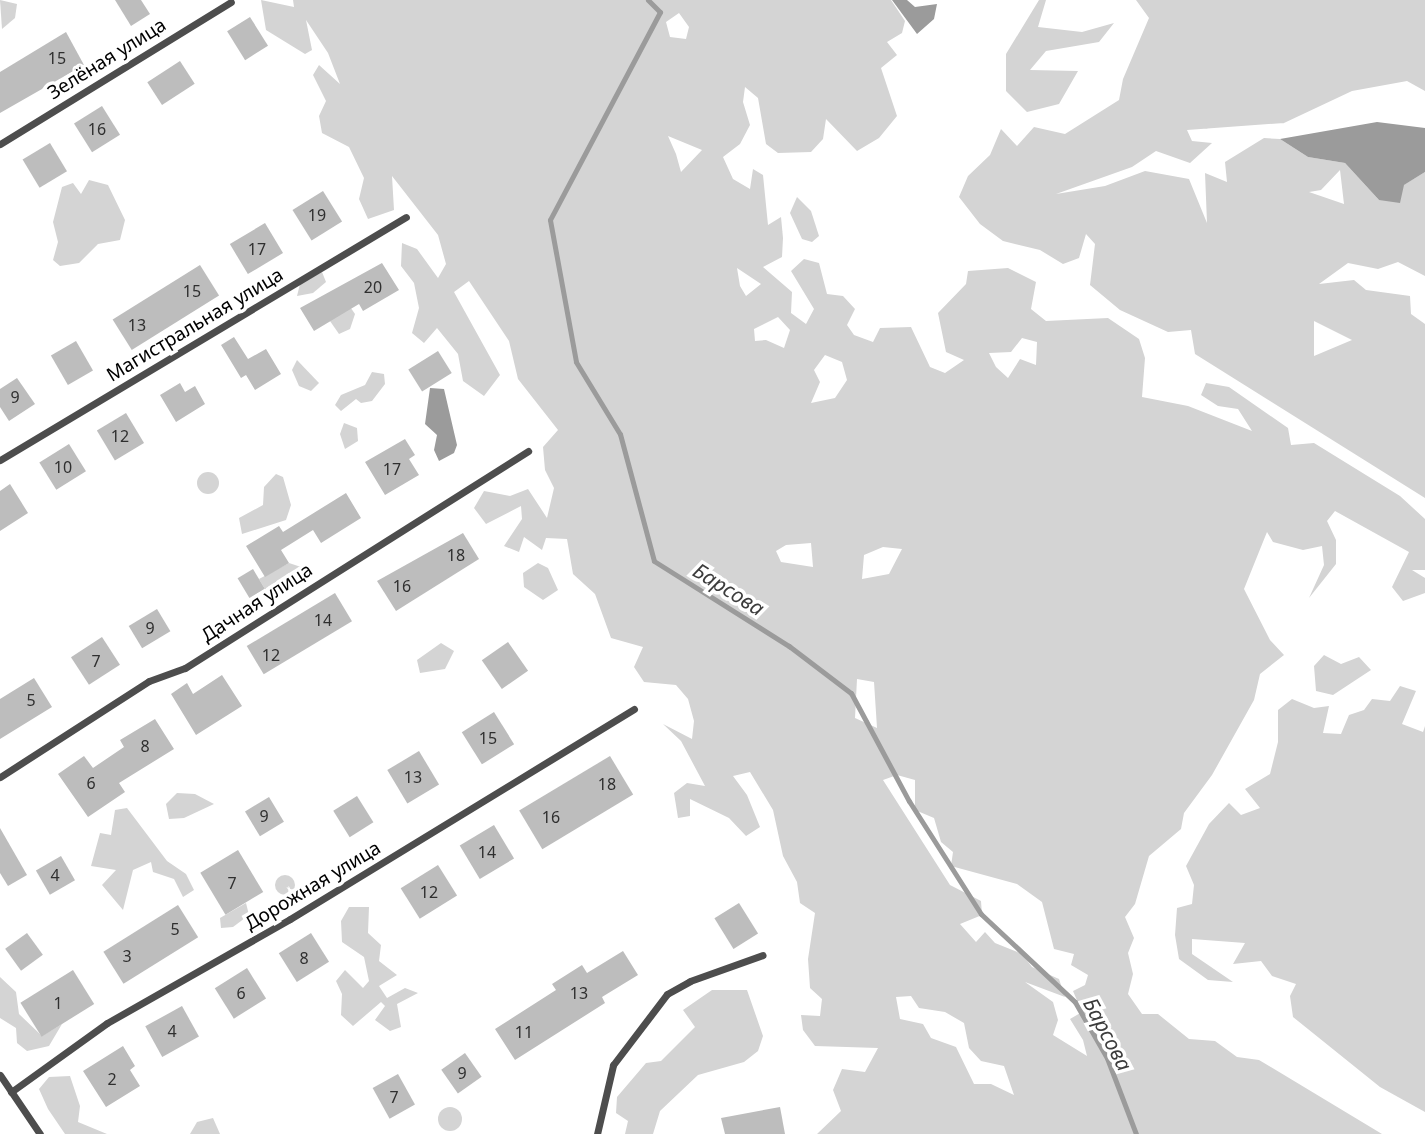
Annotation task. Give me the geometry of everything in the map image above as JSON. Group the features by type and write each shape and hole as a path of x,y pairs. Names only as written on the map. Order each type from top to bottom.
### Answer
{"street":[{"name":"Зелёная улица","path":"0,144 231,2"},
{"name":"Магистральная улица","path":"0,460 406,217"},
{"name":"Дачная улица","path":"0,777 149,681 184,668 528,451"},
{"name":"Дорожная улица","path":"11,1092 107,1023 290,919 634,709"},
{"path":"597,1134 612,1065 667,994 763,955"},
{"path":"0,1075 40,1134"}],"shaded area":[{"path":"0,0 17,4 15,18 2,29"},
{"path":"261,0 294,7 293,0 891,0 905,21 902,33 887,42 897,55 881,68 897,116 879,138 857,151 826,119 823,139 811,152 778,153 766,144 758,98 745,87 743,102 750,125 740,144 723,157 733,179 750,189 753,169 763,175 768,225 781,217 783,238 782,257 763,267 792,292 791,313 806,324 814,309 791,271 804,259 819,263 827,294 843,296 855,309 847,325 854,335 873,342 880,328 911,327 930,367 945,373 964,360 946,352 938,313 966,284 968,271 1008,268 1036,282 1031,309 1046,321 1108,318 1139,339 1145,358 1142,397 1188,406 1252,431 1238,409 1218,406 1201,395 1206,383 1229,387 1288,428 1291,445 1314,443 1400,496 1425,519 1425,570 1412,570 1425,578 1425,593 1403,601 1392,587 1409,552 1335,511 1327,521 1336,540 1336,564 1309,598 1324,565 1322,546 1303,550 1273,542 1267,532 1244,589 1270,640 1284,655 1260,674 1254,700 1212,775 1184,813 1181,829 1149,856 1135,904 1125,917 1134,938 1128,953 1133,974 1128,994 1142,1014 1158,1014 1189,1039 1215,1041 1237,1057 1259,1060 1382,1134 817,1134 841,1111 833,1090 842,1069 865,1072 878,1048 815,1046 803,1030 801,1015 820,1016 822,999 810,988 808,959 815,913 800,903 797,882 783,856 773,810 750,772 733,776 747,795 760,827 746,836 729,818 690,799 690,816 678,818 674,793 687,783 705,786 681,741 663,724 692,739 694,721 688,699 676,685 644,682 634,667 643,647 611,638 595,594 573,574 567,539 546,538 542,550 524,537 519,552 504,546 522,519 521,506 486,524 474,508 484,491 510,496 528,489 547,518 554,488 545,470 543,447 558,430 518,379 509,341 469,281 454,292 500,375 484,396 463,381 458,354 437,328 424,343 412,333 419,308 414,283 401,266 402,243 417,249 438,278 446,264 438,235 392,176 394,210 368,219 359,199 364,178 349,147 322,133 319,116 326,101 313,75 319,65 340,84 328,53 306,20 312,50 305,54 266,30","holes":["679,13 689,27 686,39 670,37 666,22","668,136 702,150 681,172 676,154","737,268 761,284 746,296 740,286","778,317 790,330 784,348 766,340 755,341 754,329","1022,338 1037,342 1036,365 1020,359 1008,378 996,367 989,353 1011,352","825,355 842,362 847,380 835,398 811,403 820,382 814,370","811,543 813,567 781,562 776,551 786,545","883,547 902,549 889,574 862,579 864,555","857,679 874,682 877,728 855,718","897,775 915,780 915,810 934,818 941,842 953,852 951,866 1017,884 1042,902 1054,949 1074,954 1071,965 1088,975 1085,985 1073,991 1082,1012 1070,1019 1083,1040 1087,1056 1053,1035 1058,1020 1053,1002 1025,982 1065,997 1059,979 1032,967 1022,954 995,943 985,932 976,942 960,924 982,915 981,901 950,885 883,780","911,996 919,1008 945,1012 964,1023 969,1048 981,1061 1004,1066 1014,1095 991,1084 974,1084 956,1047 931,1038 923,1024 900,1019 896,997"]},
{"path":"892,0 907,0 915,7 937,4 934,19 917,34"},
{"path":"1039,0 1046,0 1038,27 1082,32 1114,23 1099,42 1046,51 1030,70 1078,71 1059,104 1027,112 1006,91 1006,54"},
{"path":"1136,0 1425,0 1425,91 1407,81 1352,91 1284,123 1187,130 1192,141 1212,143 1190,163 1156,151 1132,167 1056,194 1105,186 1145,171 1189,179 1207,223 1205,173 1227,182 1225,162 1264,138 1280,139 1308,157 1345,163 1379,200 1425,172 1425,276 1398,262 1378,269 1348,263 1319,284 1354,280 1366,290 1410,296 1411,314 1425,324 1425,498 1195,354 1191,330 1168,332 1120,310 1090,285 1095,244 1086,234 1079,258 1063,264 1040,250 1003,241 980,224 959,197 968,176 990,155 1001,129 1017,146 1034,127 1065,134 1119,100 1123,79 1149,18","holes":["1340,170 1344,204 1309,192 1321,190","1314,321 1352,340 1314,356"]},
{"path":"1377,122 1425,128 1425,172 1404,185 1400,203 1379,200 1345,163 1308,157 1280,139"},
{"path":"89,180 108,185 125,220 120,240 98,244 79,263 60,266 53,260 58,242 53,222 62,187 73,183 81,194"},
{"path":"797,197 811,211 819,236 812,242 802,239 790,213"},
{"path":"322,272 326,282 313,293 297,296 300,284"},
{"path":"346,301 355,314 350,329 339,334 330,321"},
{"path":"297,360 319,383 311,391 299,386 292,370"},
{"path":"372,372 384,374 385,384 372,401 361,403 356,399 341,411 335,405 341,395 365,385"},
{"path":"430,388 444,389 457,445 454,453 439,461 434,450 437,435 425,424"},
{"path":"344,423 357,428 358,441 345,449 340,434"},
{"path":"208,472 218,479 219,483 212,493 208,494 198,487 197,483 204,473"},
{"path":"276,474 283,477 291,505 286,520 242,534 239,518 263,505 264,487"},
{"path":"289,563 301,567 297,582 277,591 265,589 259,579"},
{"path":"538,563 548,568 558,590 543,600 524,587 523,573"},
{"path":"441,643 454,651 445,669 420,673 417,660"},
{"path":"1324,655 1341,664 1359,657 1371,670 1333,695 1316,691 1314,666"},
{"path":"1400,686 1416,691 1402,724 1423,732 1425,726 1425,1112 1380,1087 1293,1017 1290,996 1296,984 1272,976 1261,961 1233,964 1245,943 1192,939 1192,954 1233,982 1208,980 1179,959 1175,935 1177,908 1192,904 1194,885 1186,866 1209,824 1229,803 1241,815 1260,808 1245,789 1270,774 1278,742 1278,710 1292,699 1314,708 1329,706 1323,733 1341,734 1349,715 1364,710 1372,699 1390,701"},
{"path":"177,793 195,794 214,804 184,818 169,819 166,804"},
{"path":"127,808 167,861 186,874 194,890 183,897 174,879 153,872 151,862 133,870 123,910 102,885 116,870 91,866 100,833 111,835 115,810"},
{"path":"285,875 292,878 295,885 292,892 285,895 278,892 275,885 278,878"},
{"path":"246,903 249,915 233,927 221,928 220,918"},
{"path":"349,907 369,907 368,933 381,945 379,961 397,975 379,986 387,998 405,988 418,993 397,1004 401,1027 390,1031 375,1020 385,1006 381,1002 353,1026 341,1015 342,994 336,981 345,970 363,988 369,981 364,957 342,942 341,921"},
{"path":"0,977 16,992 19,1014 42,1036 62,1024 49,1046 27,1051 17,1043 16,1028 0,1018"},
{"path":"712,990 747,990 763,1036 758,1051 744,1062 698,1075 660,1111 653,1134 625,1134 628,1121 616,1113 617,1097 646,1063 661,1061 695,1027 683,1010"},
{"path":"70,1076 80,1106 78,1122 107,1134 65,1134 48,1109 39,1089 49,1077"},
{"path":"450,1107 459,1110 462,1119 459,1128 450,1131 441,1128 438,1119 441,1110"},
{"path":"213,1118 220,1134 190,1134 197,1122"}],"building":[{"path":"115,0 141,0 150,14 131,26"},
{"path":"250,17 268,46 245,60 227,31"},
{"path":"66,32 84,65 0,113 0,72"},
{"path":"180,61 195,84 162,105 147,82"},
{"path":"102,106 120,135 92,152 74,123"},
{"path":"50,143 67,171 40,188 23,159"},
{"path":"323,191 342,222 312,241 292,210"},
{"path":"265,223 283,253 248,274 230,244"},
{"path":"382,263 399,290 363,311 359,304 314,331 300,308"},
{"path":"200,265 219,296 132,350 113,320"},
{"path":"234,337 248,359 266,349 281,374 255,390 246,375 241,378 221,345"},
{"path":"76,341 93,370 68,385 51,356"},
{"path":"438,351 452,373 422,392 408,370"},
{"path":"17,378 35,404 9,421 0,407 0,389"},
{"path":"180,383 185,392 195,386 205,404 176,422 160,395"},
{"path":"126,413 144,443 115,461 97,431"},
{"path":"405,439 415,455 409,459 419,475 385,495 365,462"},
{"path":"69,444 86,471 56,490 39,463"},
{"path":"10,484 28,513 0,531 0,491"},
{"path":"346,493 361,518 321,543 313,530 281,550 289,563 265,577 246,546 279,526 283,532"},
{"path":"463,533 479,559 396,611 377,581"},
{"path":"253,569 265,589 249,598 238,578"},
{"path":"335,593 352,621 264,674 247,646"},
{"path":"157,609 170,631 142,648 129,626"},
{"path":"102,637 120,665 89,685 71,657"},
{"path":"508,642 528,671 502,689 482,660"},
{"path":"222,675 242,706 196,735 171,694 187,683 193,694"},
{"path":"34,678 52,707 0,739 0,699"},
{"path":"494,712 514,744 482,764 462,732"},
{"path":"155,719 174,749 119,783 125,792 88,817 58,774 84,756 93,768 124,747 120,740"},
{"path":"419,751 439,784 407,803 387,770"},
{"path":"610,756 633,795 542,849 519,811"},
{"path":"357,796 373,822 350,837 333,811"},
{"path":"269,797 284,822 260,836 245,811"},
{"path":"494,825 514,858 480,879 460,846"},
{"path":"0,828 27,875 8,886 0,873"},
{"path":"238,850 263,892 226,915 200,873"},
{"path":"61,856 75,880 50,895 36,870"},
{"path":"438,865 457,896 420,919 401,888"},
{"path":"739,903 758,934 733,949 714,918"},
{"path":"178,905 198,937 124,984 103,952"},
{"path":"27,933 43,955 21,971 5,949"},
{"path":"311,933 329,962 297,982 279,953"},
{"path":"623,951 638,975 602,997 605,1003 515,1060 495,1029 556,990 552,984 582,965 587,973"},
{"path":"247,968 266,999 234,1019 215,988"},
{"path":"73,970 94,1004 42,1037 20,1003"},
{"path":"182,1006 199,1037 162,1057 145,1026"},
{"path":"123,1046 135,1066 130,1070 140,1086 106,1107 83,1071"},
{"path":"465,1053 482,1077 458,1093 441,1070"},
{"path":"398,1074 415,1105 390,1119 373,1088"},
{"path":"780,1107 785,1134 725,1134 721,1118"}],"waterway":[{"name":"Барсова","path":"648,0 660,12 550,220 576,362 620,434 654,561 789,646 851,693 909,801 981,914 1075,1002 1107,1058 1136,1134"}]}
